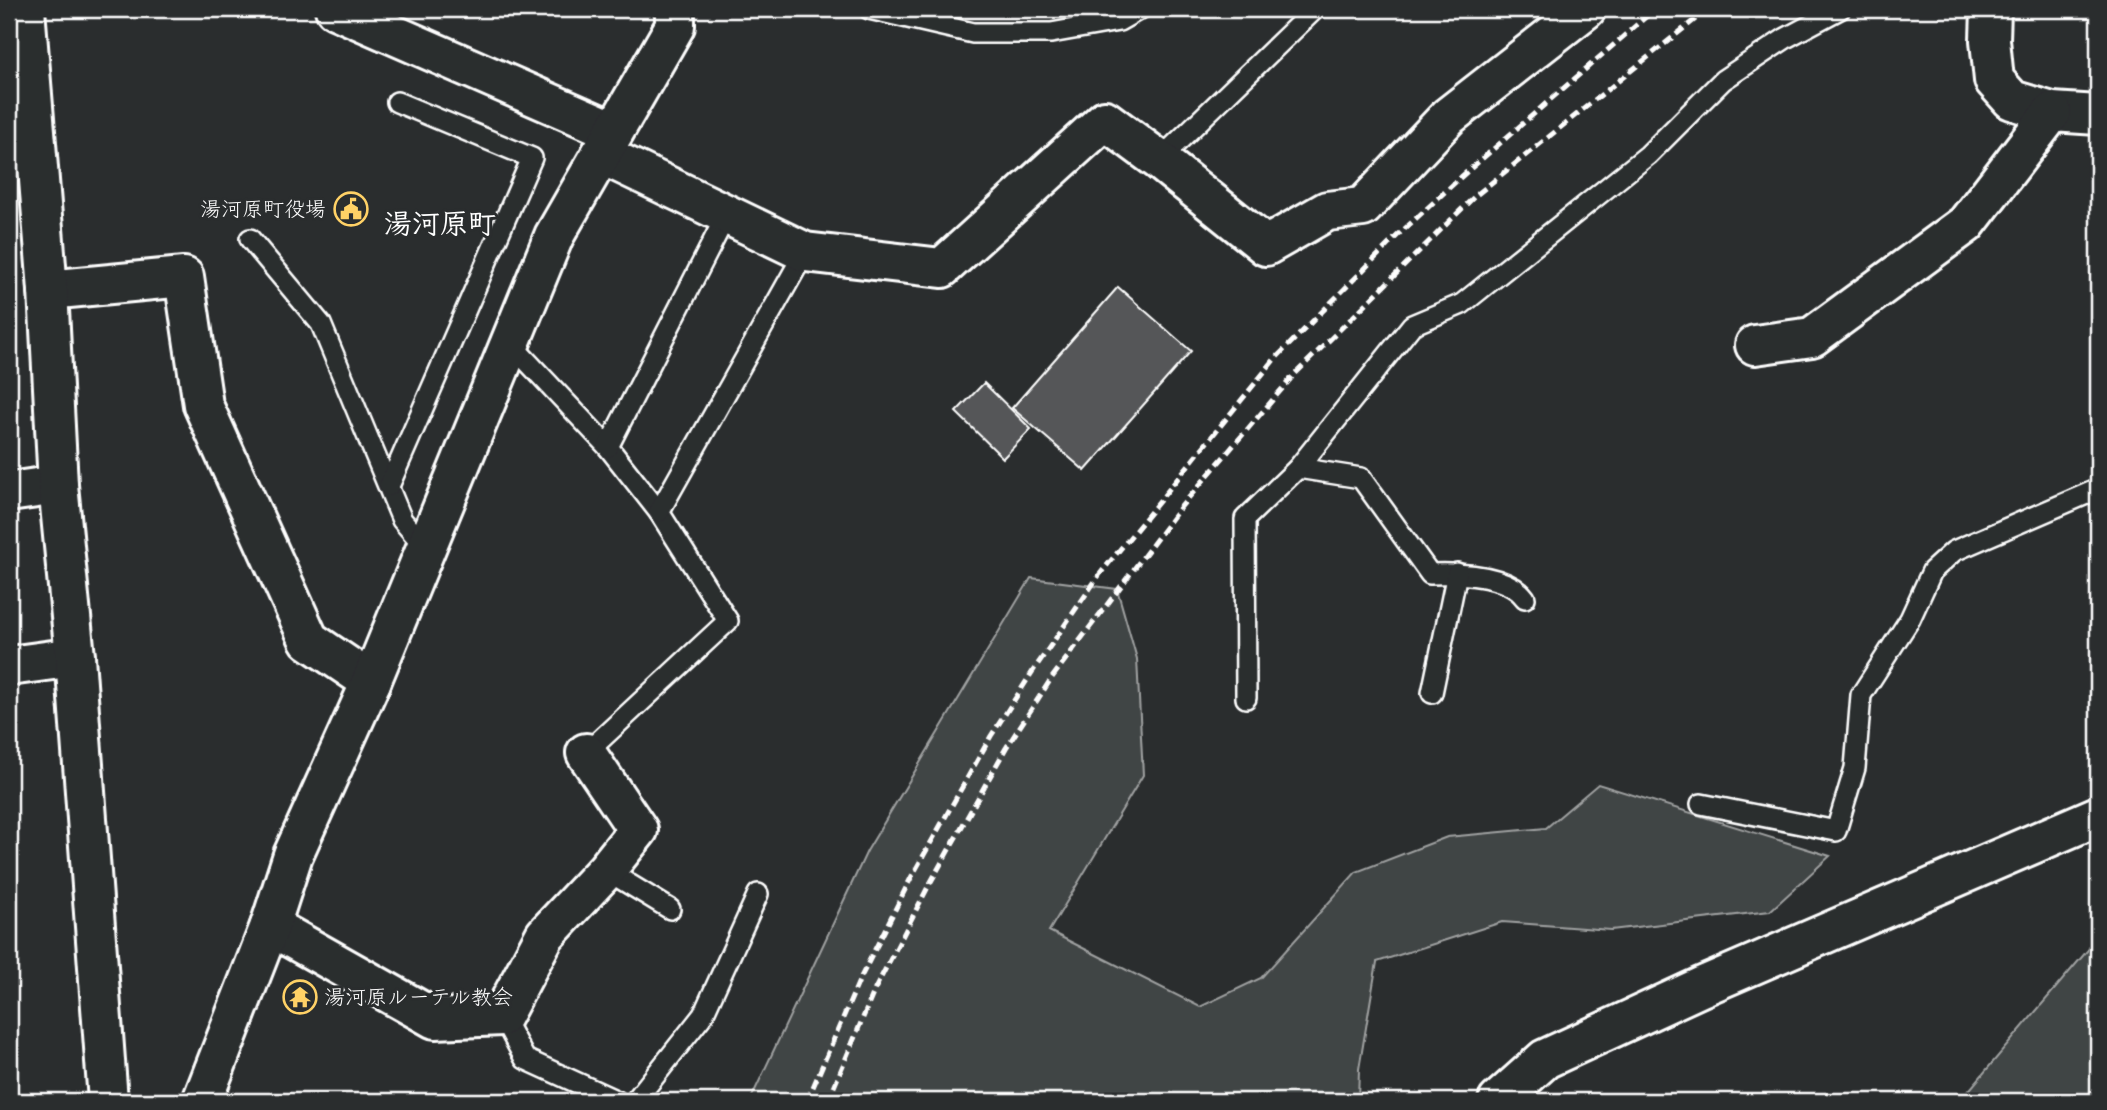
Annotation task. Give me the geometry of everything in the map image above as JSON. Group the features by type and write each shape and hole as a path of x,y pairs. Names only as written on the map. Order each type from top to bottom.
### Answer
{"street":[{"path":"25,9 48,290 58,485 75,657 108,1101"},
{"path":"335,9 608,142 727,214 806,252 942,268 1105,120 1266,246 1327,211 1363,207 1449,116 1586,9"},
{"path":"1992,9 1990,40 1994,80 2012,100 2052,112 2098,115"},
{"path":"202,1101 270,926 293,855 371,682 554,236 680,14"},
{"path":"1755,345 1812,337 1966,224 2052,112"},
{"path":"48,290 184,276 203,405 309,640 371,682"},
{"path":"9,492 58,485"},
{"path":"9,666 75,657"},
{"path":"270,926 435,1019 502,1016 545,935 606,870 638,831 586,753"},
{"path":"1499,1101 1545,1059 1701,987 2098,816"}],"lane":[{"path":"869,9 973,33 1051,33 1119,20 1140,9"},
{"path":"1159,160 1315,9"},
{"path":"1246,698 1245,519 1298,468 1412,325 1462,304 1648,155 1723,80 1786,38 1840,9"},
{"path":"389,486 532,158 397,102"},
{"path":"608,447 727,214"},
{"path":"250,239 321,324 402,520 426,548"},
{"path":"659,512 806,252"},
{"path":"510,343 608,447 659,512 728,621 586,753"},
{"path":"1298,468 1361,478 1430,573 1457,573 1497,580 1520,590 1525,598"},
{"path":"1701,804 1836,831 1855,768 1861,695 1910,619 1932,571 1954,551 2098,489"},
{"path":"1432,693 1457,573"},
{"path":"606,870 670,909"},
{"path":"635,1101 704,1015 758,894"},
{"path":"502,1016 525,1059 617,1101"}],"shaded area":[{"path":"1031,578 1117,589 1137,659 1143,775 1049,931 1200,1007 1261,978 1356,872 1447,837 1546,828 1598,784 1830,856 1770,911 1611,930 1502,922 1377,962 1359,1069 1358,1101 1100,1101 1085,1097 1083,1101 750,1101 867,851"},
{"path":"2098,938 2098,1101 1960,1101"}],"building":[{"path":"1118,287 1191,351 1085,471 1012,408"},
{"path":"984,383 1031,429 1003,458 956,412"}],"railway":[{"path":"807,1101 859,981 912,876 991,736 1100,574 1274,360 1398,235 1655,9"},
{"path":"828,1101 875,989 928,887 1006,748 1051,679 1179,509 1294,375 1475,196 1708,9"}],"place":[{"name":"湯河原町役場","path":"351,209"},
{"name":"湯河原ルーテル教会","path":"300,997"}],"district":[{"name":"湯河原町","path":"440,223"}]}
